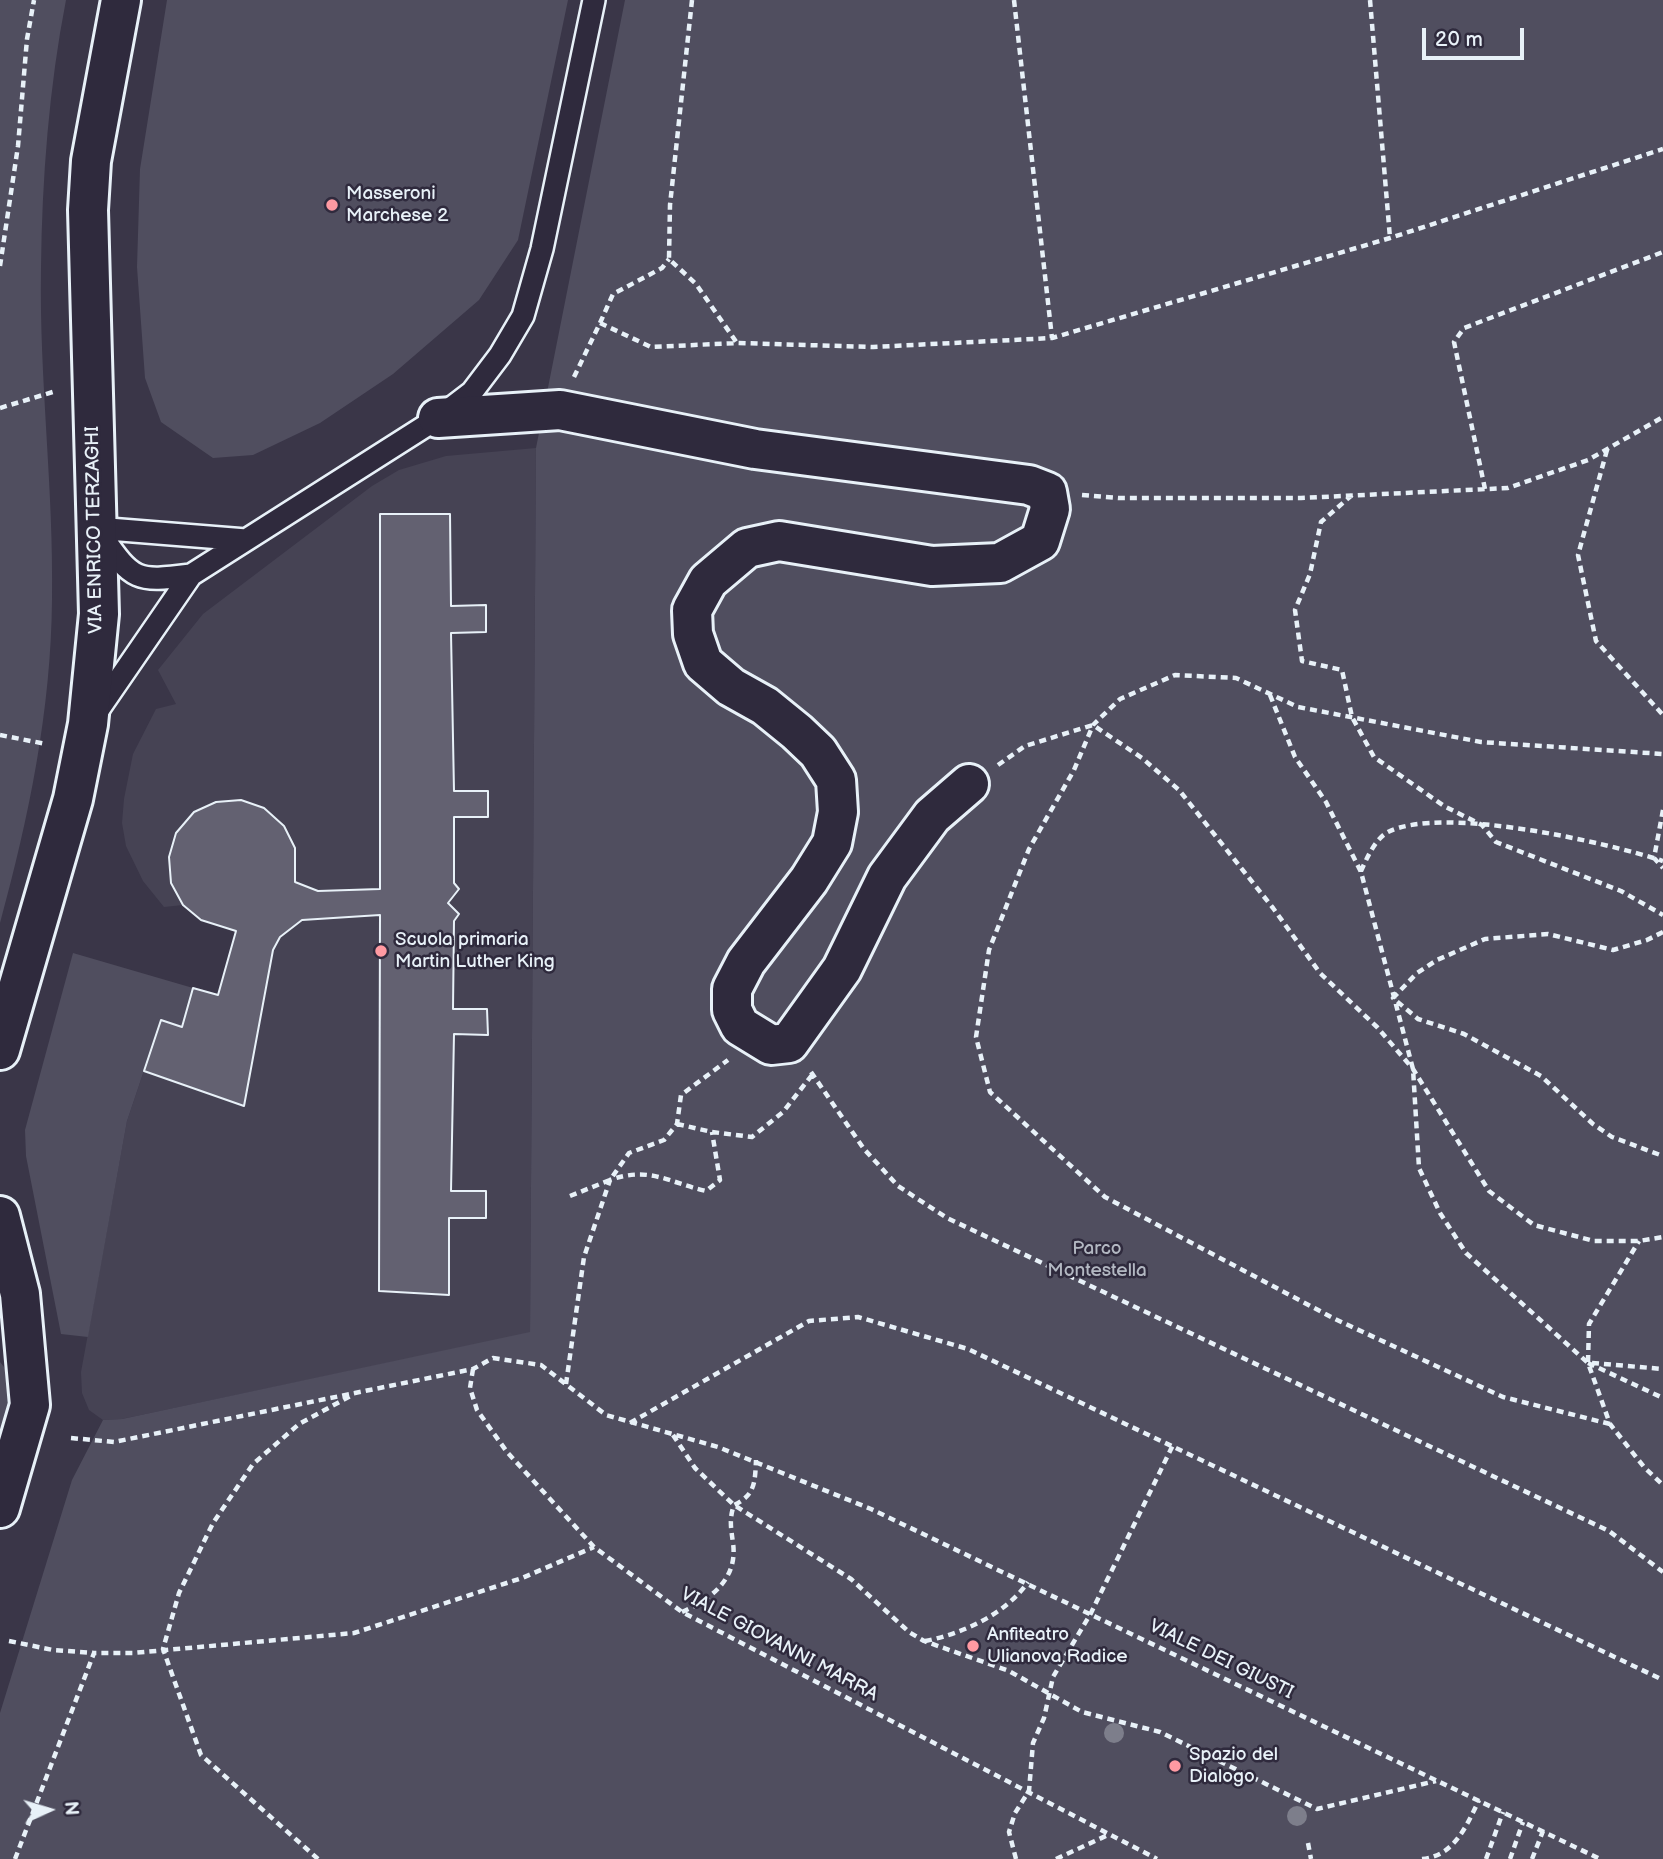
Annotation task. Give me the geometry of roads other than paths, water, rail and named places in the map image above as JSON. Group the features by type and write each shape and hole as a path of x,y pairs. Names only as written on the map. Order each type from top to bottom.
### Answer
{"street":[{"name":"VIA ENRICO TERZAGHI","path":"0,1050 73,799 88,724 99,614 88,210 91,161 121,0"},
{"path":"438,418 560,410 755,449 1029,485 1047,492 1050,509 1040,541 1000,563 933,566 779,541 747,548 708,581 692,610 693,634 703,663 731,687 765,706 818,752 836,779 838,812 832,843 809,880 737,975 732,989 732,1010 740,1026 771,1045 789,1043 842,969 887,877 932,816 969,784"},
{"path":"0,1216 20,1294 14,1351 30,1405 0,1508"}],"lane":[{"path":"88,724 191,575 438,418 472,392 500,355 523,316 542,249 594,0"},
{"path":"96,528 246,540"},
{"path":"96,528 125,570 149,580 191,575"}],"place":[{"name":"Masseroni Marchese 2","path":"332,205"},
{"name":"Scuola primaria Martin Luther King","path":"381,951"},
{"name":"Anfiteatro Ulianova Radice","path":"973,1646"},
{"name":"Spazio del Dialogo","path":"1175,1766"}],"park label":[{"name":"Parco Montestella","path":"1097,1260"}]}
